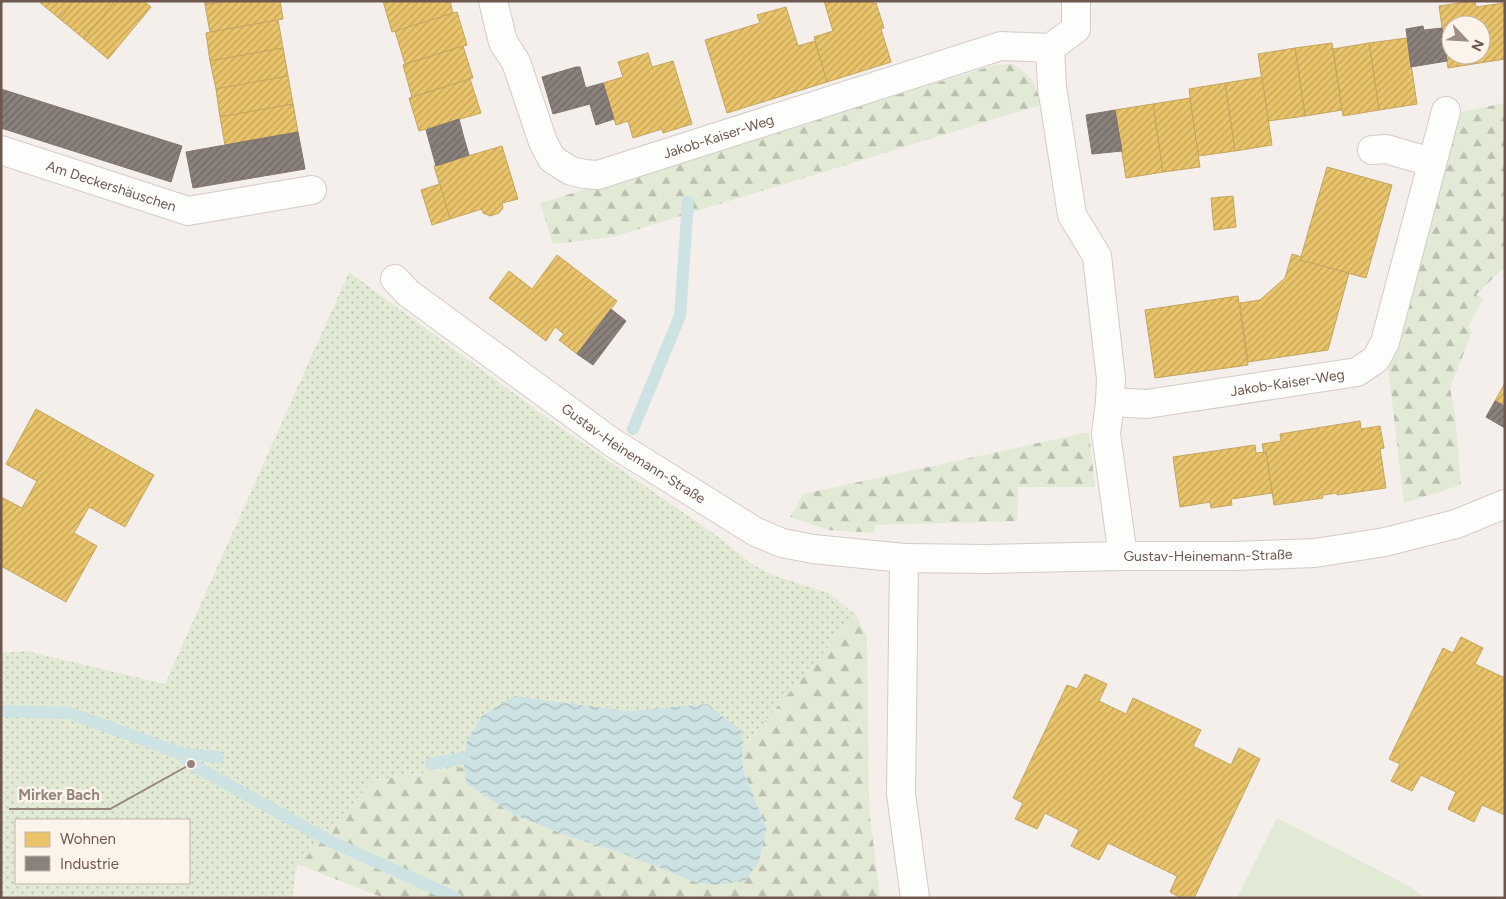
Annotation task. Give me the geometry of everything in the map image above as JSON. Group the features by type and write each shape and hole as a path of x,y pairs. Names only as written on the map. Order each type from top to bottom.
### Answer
{"street":[{"name":"Jakob-Kaiser-Weg","path":"492,1 503,42 516,62 543,142 552,158 571,171 584,174 598,175 1001,46 1050,48"},
{"path":"1076,1 1076,29 1050,48 1052,87 1072,215 1097,256 1111,379 1106,434 1123,556"},
{"name":"Jakob-Kaiser-Weg","path":"1110,402 1147,404 1357,372 1376,359 1385,342 1446,111"},
{"path":"1372,150 1386,148 1431,162"},
{"name":"Am Deckershäuschen","path":"1,150 188,211 312,190"},
{"name":"Gustav-Heinemann-Straße","path":"395,279 408,294 613,443 756,532 782,543 813,549 904,558 1234,556 1315,553 1385,542 1456,524 1505,504"},
{"path":"904,558 901,794 915,898"}],"green space":[{"path":"1013,64 1029,76 1037,91 1040,105 613,237 553,244 540,203 995,65"},
{"path":"1505,103 1505,266 1476,295 1483,299 1468,327 1472,332 1450,388 1455,414 1461,485 1404,503 1388,366 1396,348 1461,112"},
{"path":"349,272 561,428 713,533 753,565 775,576 829,593 856,615 742,748 742,731 707,704 628,711 513,696 466,743 464,767 374,780 297,865 292,898 1,898 1,770 27,771 1,769 1,653 26,651 165,684"},
{"path":"1089,432 1095,487 1018,487 1017,521 875,525 875,533 829,530 790,517 803,494"},
{"path":"856,615 867,637 869,809 880,898 384,898 299,865 374,780 464,767 466,783 514,815 568,836 622,853 767,830 743,769 742,748"},
{"path":"1277,818 1411,887 1425,898 1237,898"}],"water":[{"path":"514,696 628,711 707,704 742,731 743,769 767,830 758,863 745,881 714,885 695,882 622,853 568,836 514,815 466,783 464,767 466,743 482,716"}],"building: Wohnen":[{"path":"38,1 74,1 60,19"},
{"path":"74,1 115,1 84,39 60,19"},
{"path":"115,1 144,1 151,7 108,59 84,39"},
{"path":"205,1 226,1 205,5"},
{"path":"226,1 280,1 283,19 210,32 205,5"},
{"path":"383,1 450,1 453,13 392,32"},
{"path":"824,1 873,1 874,4 876,3 884,28 881,29 891,62 827,82 814,37 833,31"},
{"path":"1473,1 1475,1 1476,7 1504,3 1505,59 1491,61 1491,15 1441,15 1441,20 1439,6"},
{"path":"786,7 798,46 815,41 827,82 727,113 705,40 760,23 757,15"},
{"path":"457,12 467,45 405,64 395,31"},
{"path":"278,20 283,48 210,61 206,33"},
{"path":"1407,38 1417,104 1379,110 1369,43"},
{"path":"1332,43 1342,110 1305,116 1295,48"},
{"path":"1369,43 1379,110 1343,116 1333,49"},
{"path":"463,46 473,78 412,97 403,65"},
{"path":"283,48 288,76 216,89 210,61"},
{"path":"1295,48 1305,116 1268,121 1258,54"},
{"path":"648,53 652,67 673,61 692,124 663,133 662,129 633,138 628,121 616,125 603,83 623,77 618,62"},
{"path":"1448,65 1467,65 1448,68"},
{"path":"288,76 293,104 220,117 216,89"},
{"path":"1262,77 1272,145 1235,151 1225,83"},
{"path":"470,79 481,113 419,131 409,98"},
{"path":"1225,83 1235,151 1198,156 1189,89"},
{"path":"1190,98 1200,167 1163,172 1153,104"},
{"path":"293,104 298,132 225,145 220,117"},
{"path":"1153,104 1163,172 1126,178 1115,110"},
{"path":"502,146 518,199 502,203 503,208 499,213 490,216 483,213 482,209 450,219 434,166"},
{"path":"1327,167 1392,185 1366,278 1300,260"},
{"path":"440,184 450,219 432,225 421,190"},
{"path":"1233,196 1236,227 1214,230 1211,198"},
{"path":"1292,254 1302,257 1300,260 1349,273 1328,350 1248,362 1240,303 1260,300 1285,278"},
{"path":"557,255 617,301 577,354 559,340 564,334 555,327 546,341 489,298 509,271 532,289"},
{"path":"1238,296 1248,365 1155,378 1145,310"},
{"path":"1505,383 1505,406 1495,401"},
{"path":"36,409 154,475 125,527 89,507 74,533 97,546 66,602 1,566 1,497 22,508 37,481 6,464"},
{"path":"1360,421 1361,429 1380,426 1384,448 1380,449 1386,488 1337,495 1337,493 1323,495 1323,498 1274,505 1266,452 1264,453 1262,444 1281,441 1280,434"},
{"path":"1255,445 1256,453 1266,452 1272,493 1231,499 1232,505 1211,508 1210,502 1180,507 1173,457"},
{"path":"1461,637 1483,648 1475,664 1505,678 1505,815 1482,805 1474,822 1448,809 1456,792 1421,775 1412,791 1391,781 1400,764 1389,759 1443,648 1453,653"},
{"path":"1085,674 1107,684 1099,701 1126,714 1133,698 1201,730 1193,746 1231,765 1239,748 1260,759 1194,898 1181,898 1170,892 1177,876 1108,843 1099,860 1071,846 1079,830 1045,813 1037,829 1015,819 1023,803 1013,798 1067,685 1077,689"}],"building: Industrie":[{"path":"1423,26 1429,64 1411,67 1406,29"},
{"path":"1441,28 1441,62 1429,64 1424,30"},
{"path":"580,67 590,104 553,114 542,77"},
{"path":"603,83 614,119 596,125 585,88"},
{"path":"1,89 182,146 171,182 1,128"},
{"path":"1115,110 1122,151 1092,154 1086,115"},
{"path":"459,119 464,138 431,148 426,130"},
{"path":"298,132 305,169 193,188 186,152"},
{"path":"464,138 469,155 436,166 431,148"},
{"path":"611,309 626,321 593,365 577,354"},
{"path":"1495,401 1505,406 1505,428 1486,417"}],"waterway":[{"path":"633,429 680,316 688,202"},
{"path":"1,711 70,713 180,753 191,764 330,841 456,898"},
{"path":"180,753 218,757"},
{"path":"431,764 465,758"}],"place":[{"name":"Mirker Bach","path":"191,764"}]}
